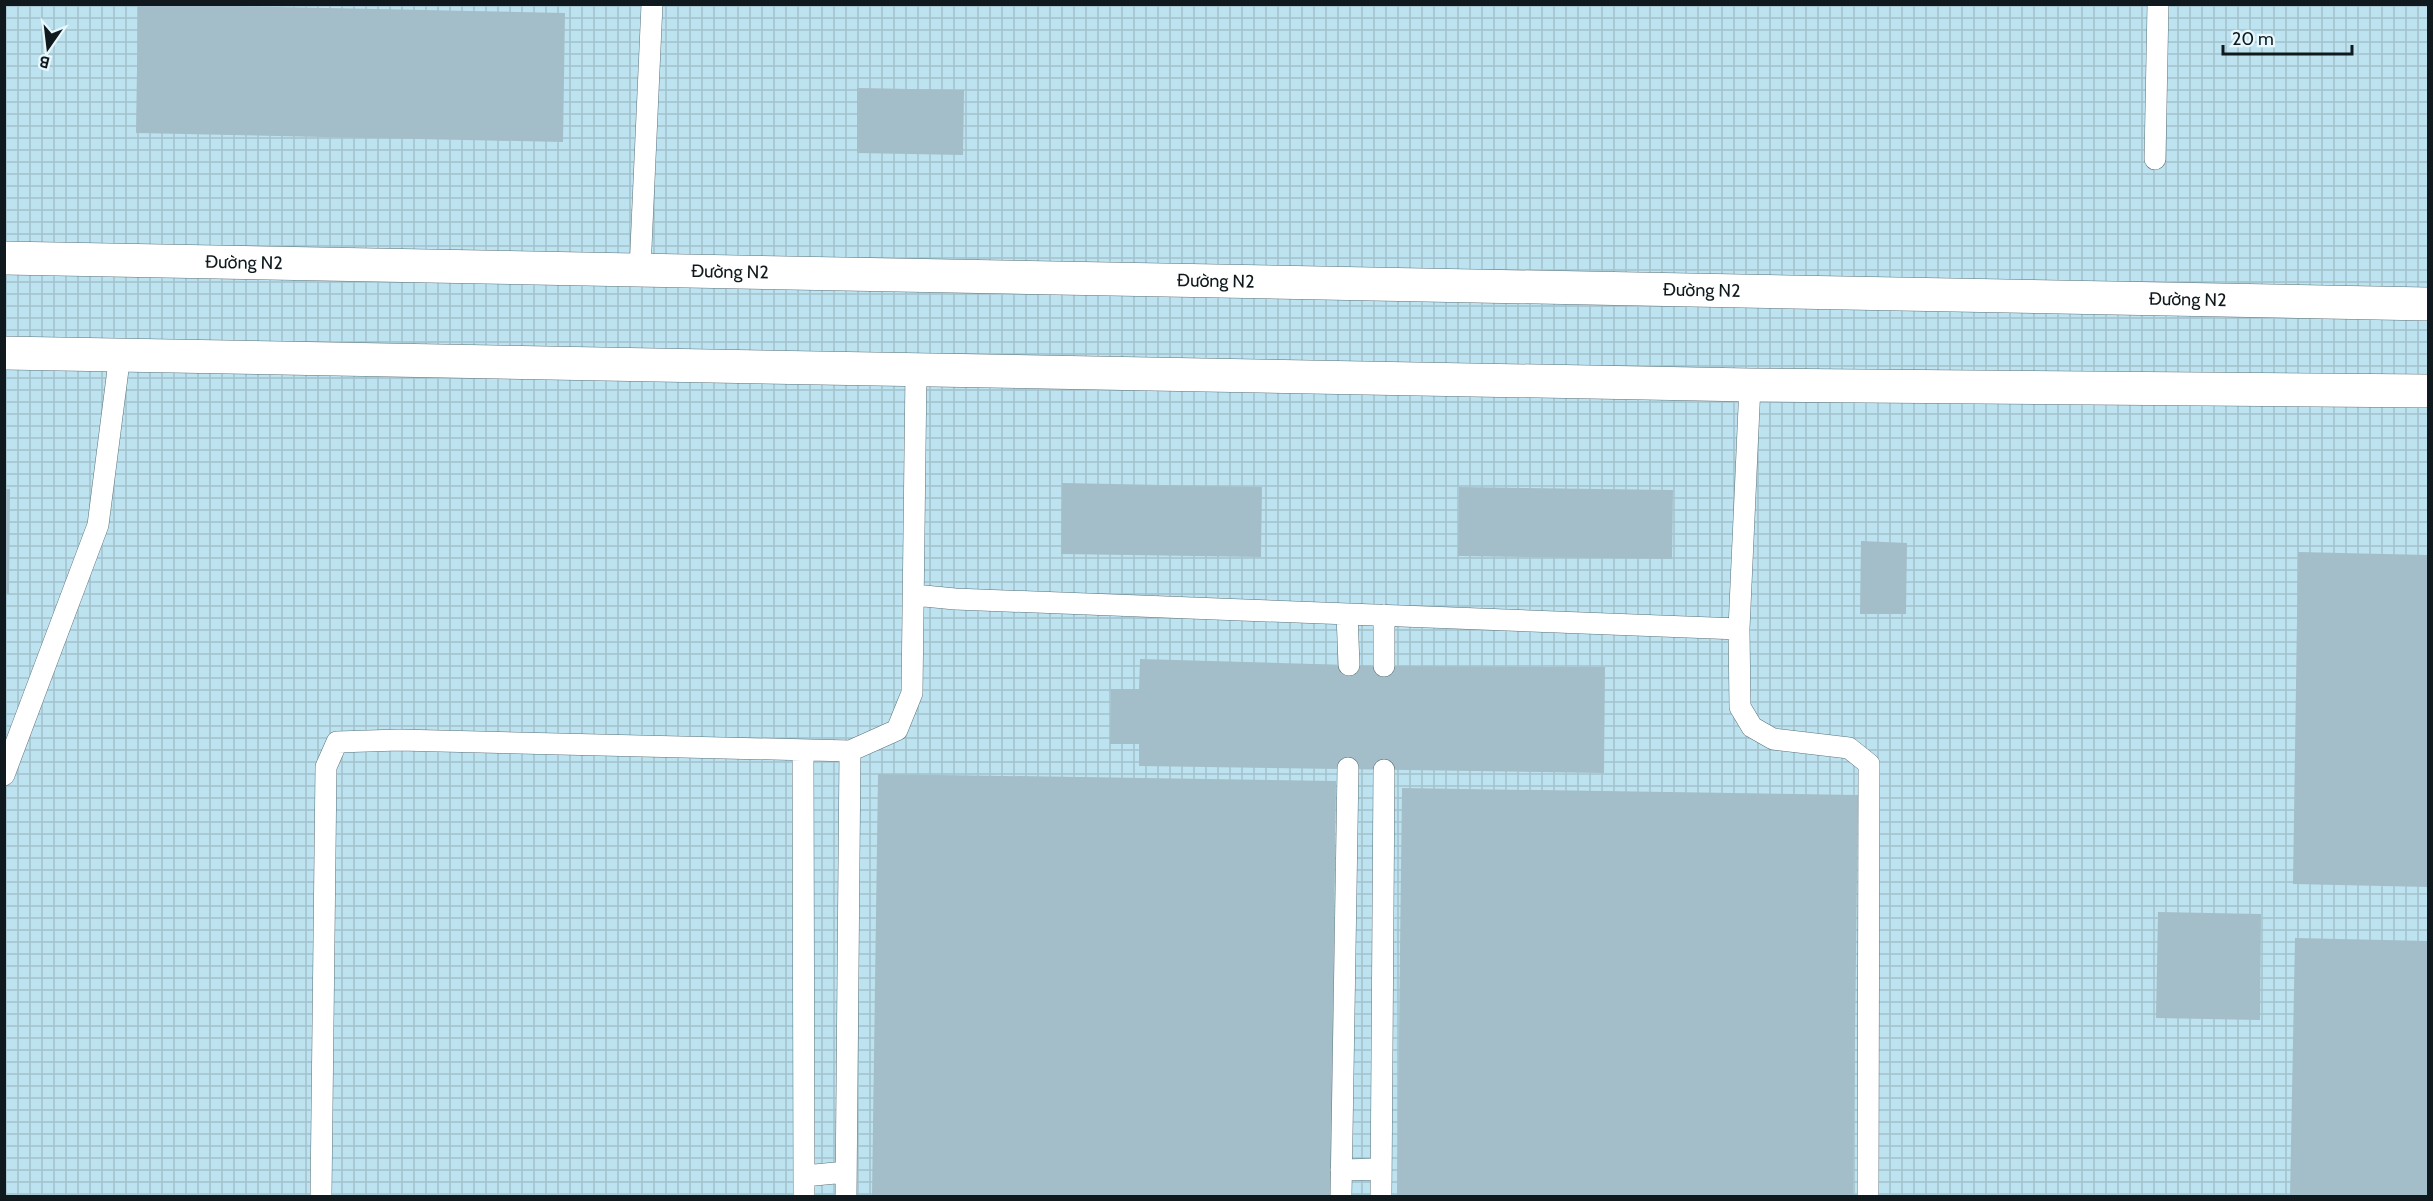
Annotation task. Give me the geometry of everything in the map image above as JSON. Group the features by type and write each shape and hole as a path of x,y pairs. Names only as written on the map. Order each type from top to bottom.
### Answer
{"street":[{"name":"Đường N2","path":"4,258 2428,304"},
{"path":"4,353 1750,385 2428,391"}],"lane":[{"path":"640,270 652,4"},
{"path":"2155,159 2158,4"},
{"path":"4,775 98,525 120,354"},
{"path":"321,1197 326,767 337,742 399,740 850,751 897,730 912,693 916,371"},
{"path":"1750,385 1739,629 1740,707 1752,728 1773,739 1849,748 1869,764 1868,1197"},
{"path":"914,595 967,599 1739,629"},
{"path":"1347,614 1349,665"},
{"path":"1384,615 1384,666"},
{"path":"803,750 804,1186 846,1172"},
{"path":"846,1197 850,751"},
{"path":"1341,1197 1348,768"},
{"path":"1381,1197 1384,770"},
{"path":"1341,1170 1381,1168"}],"shaded area":[{"path":"5,5 2428,5 2428,1196 5,1196"}],"building":[{"path":"138,4 565,13 563,142 136,133"},
{"path":"857,88 964,90 963,155 857,153"},
{"path":"1062,483 1262,487 1261,557 1061,554"},
{"path":"1459,487 1673,490 1672,559 1458,556"},
{"path":"4,489 10,489 9,594 4,594"},
{"path":"1861,541 1907,543 1906,614 1860,614"},
{"path":"2298,552 2428,555 2428,887 2293,884"},
{"path":"1140,659 1384,666 1605,667 1604,773 1139,766 1139,744 1110,744 1111,689 1139,689"},
{"path":"878,774 1336,781 1331,1196 872,1196"},
{"path":"1402,788 1858,795 1853,1196 1397,1196"},
{"path":"2158,912 2261,914 2260,1020 2156,1018"},
{"path":"2295,938 2428,941 2428,1196 2290,1196"}]}
